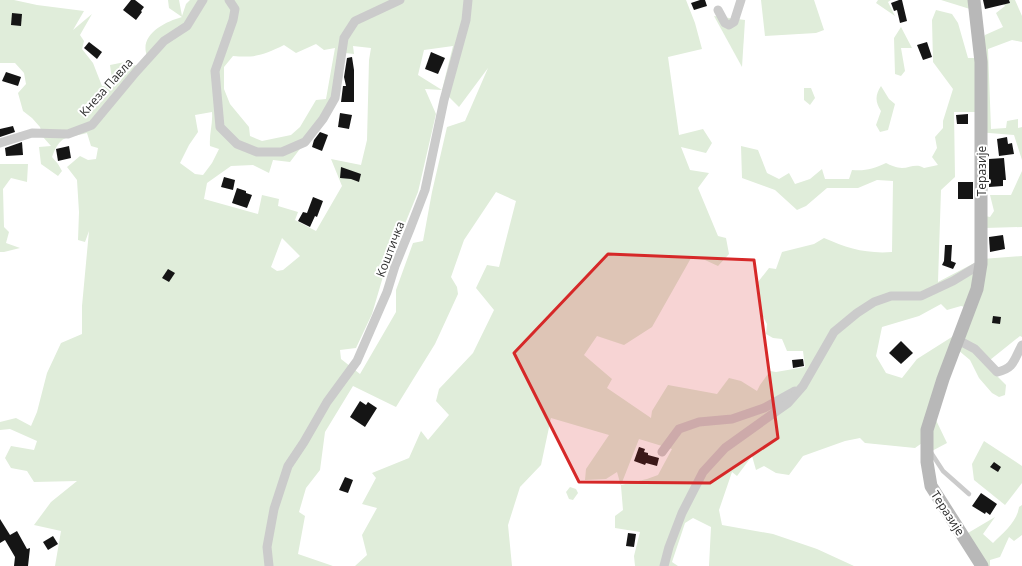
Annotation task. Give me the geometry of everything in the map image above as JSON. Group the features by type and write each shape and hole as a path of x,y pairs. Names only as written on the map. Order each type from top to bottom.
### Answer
{"street":[{"name":"Кнеза Павла","path":"0,143 32,133 68,134 92,125 164,40 187,26 203,0"},
{"path":"229,0 235,9 233,20 215,71 220,128 237,144 257,152 282,152 305,142 323,119 335,98 344,38 355,21 400,0"},
{"name":"Коштичка","path":"269,566 267,546 274,509 288,466 327,402 357,361 387,292 395,266 425,190 444,100 466,20 468,0"},
{"path":"718,10 725,23 729,25 734,22 741,0"},
{"name":"Теразије","path":"974,0 982,62 980,264 977,288 943,379 927,430 927,462 931,486 982,566"},
{"path":"664,566 669,547 682,513 703,472 725,448 788,403 803,386 834,332 857,313 874,302 891,296 921,296 953,281 980,264"},
{"path":"958,340 975,349 997,372 1006,370 1012,365 1022,345"},
{"path":"662,452 679,429 699,422 732,419 764,408 803,386"}],"lane":[{"path":"927,446 943,470 969,494"}],"highlighted area":[{"path":"608,254 754,260 778,438 710,483 579,482 514,353"}],"green space":[{"path":"0,0 14,0 37,5 84,11 73,30 92,14 80,35 84,41 82,49 93,63 102,86 113,87 110,65 125,62 137,66 147,56 145,48 150,36 155,30 168,22 182,17 169,8 168,0 179,0 182,16 186,4 190,0 686,0 695,23 702,49 668,57 679,135 703,129 712,143 706,153 681,147 690,170 709,173 698,188 718,236 726,238 729,254 718,266 705,260 691,258 652,327 624,345 597,336 584,355 612,379 607,388 651,418 652,411 668,385 717,394 729,378 741,381 757,391 770,371 776,372 805,367 803,351 787,351 782,339 773,338 766,334 767,324 761,313 758,282 769,268 776,269 782,252 814,244 824,238 857,250 892,252 893,181 877,180 858,188 827,188 806,206 797,210 775,190 742,178 741,146 758,150 767,173 779,179 789,173 795,184 810,179 822,169 825,179 849,179 852,170 869,169 886,163 902,168 916,166 924,168 938,165 932,157 937,148 935,137 943,128 943,121 953,89 933,62 932,20 936,10 952,14 958,23 968,58 975,58 985,35 1003,27 996,13 1005,6 1002,0 1015,0 1022,16 1022,42 1012,40 988,49 991,129 1006,128 1007,121 1018,119 1018,128 1022,127 1022,160 1014,135 977,132 977,112 954,112 955,177 941,190 938,282 982,259 1022,256 1022,337 1020,336 985,364 1006,385 1005,395 999,397 992,393 979,378 970,360 958,350 972,309 961,306 947,310 941,304 919,316 882,327 876,356 886,373 902,378 917,359 955,335 922,443 915,448 865,443 860,438 845,441 803,456 789,475 776,473 764,466 756,470 752,456 737,476 732,472 719,510 722,525 773,534 817,549 854,566 709,566 711,527 693,518 685,523 672,562 678,566 635,566 634,556 640,532 615,528 615,516 623,510 621,486 617,472 606,479 585,480 586,469 609,435 551,418 541,465 520,487 508,525 512,566 355,566 367,555 362,535 377,508 362,504 376,478 372,473 409,458 421,431 428,440 449,415 436,401 439,389 473,353 494,310 476,288 487,265 499,267 516,201 496,192 464,240 451,277 457,287 458,294 435,344 396,407 353,386 325,432 320,470 306,488 299,512 305,516 298,554 333,566 55,566 61,531 34,525 51,502 77,481 34,482 27,471 11,468 5,458 11,446 34,450 37,441 10,429 0,430 0,422 16,418 31,426 37,412 47,373 61,343 82,334 82,306 89,231 85,242 78,240 79,212 77,180 67,167 80,156 88,160 96,159 98,148 91,146 87,133 69,137 58,144 52,157 62,171 58,176 41,164 39,147 51,146 43,137 40,127 23,111 18,93 26,84 24,73 15,63 0,63","holes":["316,44 324,50 335,48 326,99 316,100 300,127 291,135 262,141 250,136 249,127 230,104 224,89 224,67 233,56 247,57 259,55 284,45 296,53","353,46 371,48 369,60 367,140 361,165 331,159 342,186 316,231 295,220 298,212 278,206 279,199 262,195 258,214 204,199 207,183 231,166 253,165 269,173 273,160 290,162 337,100 345,53 354,54","453,46 442,90 418,75 424,50","488,68 465,121 447,127 432,192 423,241 413,243 396,290 396,312 360,374 341,359 340,350 356,348 372,314 382,280 418,192 436,114 425,89 442,90 459,107","212,112 210,146 219,149 212,163 203,175 195,174 180,163 189,145 198,132 195,115","282,238 300,256 283,270 277,271 271,267","639,439 672,449 658,475 621,485"]},
{"path":"761,0 814,0 824,30 816,33 765,36"},
{"path":"878,0 891,0 888,2 895,16 876,3"},
{"path":"941,0 970,0 970,9"},
{"path":"714,16 745,20 742,67"},
{"path":"901,27 912,48 901,48 905,71 901,76 895,74 894,38"},
{"path":"881,86 889,99 895,104 888,130 880,132 876,125 881,111 876,98"},
{"path":"804,88 811,88 815,98 810,105 804,100"},
{"path":"0,164 28,164 27,182 11,178 3,189 4,227 9,232 6,243 20,248 4,252 0,252"},
{"path":"1022,171 1022,227 985,228 985,216 990,217 994,211 990,195 1011,195"},
{"path":"934,416 947,443 930,452"},
{"path":"984,441 1022,466 1022,483 1005,505 974,480 972,464"},
{"path":"570,487 576,489 578,493 573,500 569,499 566,492"},
{"path":"1022,505 1022,535 1014,541 1009,537 1000,557 990,560 990,566 986,566 968,533 995,517 983,534 993,543 1013,522 1016,518 1019,507"}],"building":[{"path":"131,0 135,0 144,7 136,20 123,10"},
{"path":"705,0 707,6 694,10 691,3"},
{"path":"902,0 907,21 900,23 897,10 894,11 891,3"},
{"path":"983,0 1009,0 1010,3 985,9"},
{"path":"12,13 22,14 21,26 11,25"},
{"path":"89,42 102,52 97,59 84,48"},
{"path":"927,42 932,57 923,60 917,45"},
{"path":"431,52 445,58 438,74 425,69"},
{"path":"352,57 354,70 354,102 341,102 343,86 346,86 344,77 347,58"},
{"path":"6,72 21,77 18,86 2,81"},
{"path":"340,113 352,115 349,129 338,127"},
{"path":"968,114 968,124 957,124 956,115"},
{"path":"13,126 15,132 0,137 0,129"},
{"path":"320,132 328,135 322,151 312,147 314,140"},
{"path":"1007,137 1008,144 1012,143 1014,154 999,156 997,139"},
{"path":"22,142 23,155 6,156 5,148"},
{"path":"69,146 71,158 58,161 56,149"},
{"path":"1004,158 1006,180 1003,180 1003,186 989,187 989,159"},
{"path":"341,167 361,174 359,182 351,179 340,178"},
{"path":"224,177 235,180 233,190 221,187"},
{"path":"958,182 973,182 973,199 958,199"},
{"path":"237,188 252,195 247,208 232,203"},
{"path":"313,197 323,201 317,217 315,216 310,227 298,221 303,212 307,213"},
{"path":"1003,235 1005,249 990,252 989,237"},
{"path":"945,245 952,245 951,261 956,263 953,269 942,265 944,261"},
{"path":"168,269 175,273 169,282 162,278"},
{"path":"993,316 1001,317 1000,324 992,323"},
{"path":"901,341 913,353 901,364 889,353"},
{"path":"803,359 804,366 793,368 792,360"},
{"path":"360,401 366,405 368,402 377,408 365,427 350,417"},
{"path":"639,447 645,449 644,452 648,453 648,455 659,458 657,466 646,463 645,465 634,461"},
{"path":"994,462 1001,467 998,472 990,467"},
{"path":"345,477 353,480 348,493 339,490"},
{"path":"981,493 997,504 990,515 986,512 985,514 972,506"},
{"path":"0,519 10,535 17,531 27,549 30,548 28,566 14,566 15,557 5,540 0,543"},
{"path":"628,533 636,534 634,547 626,546"},
{"path":"53,536 58,544 48,550 43,542"}]}
